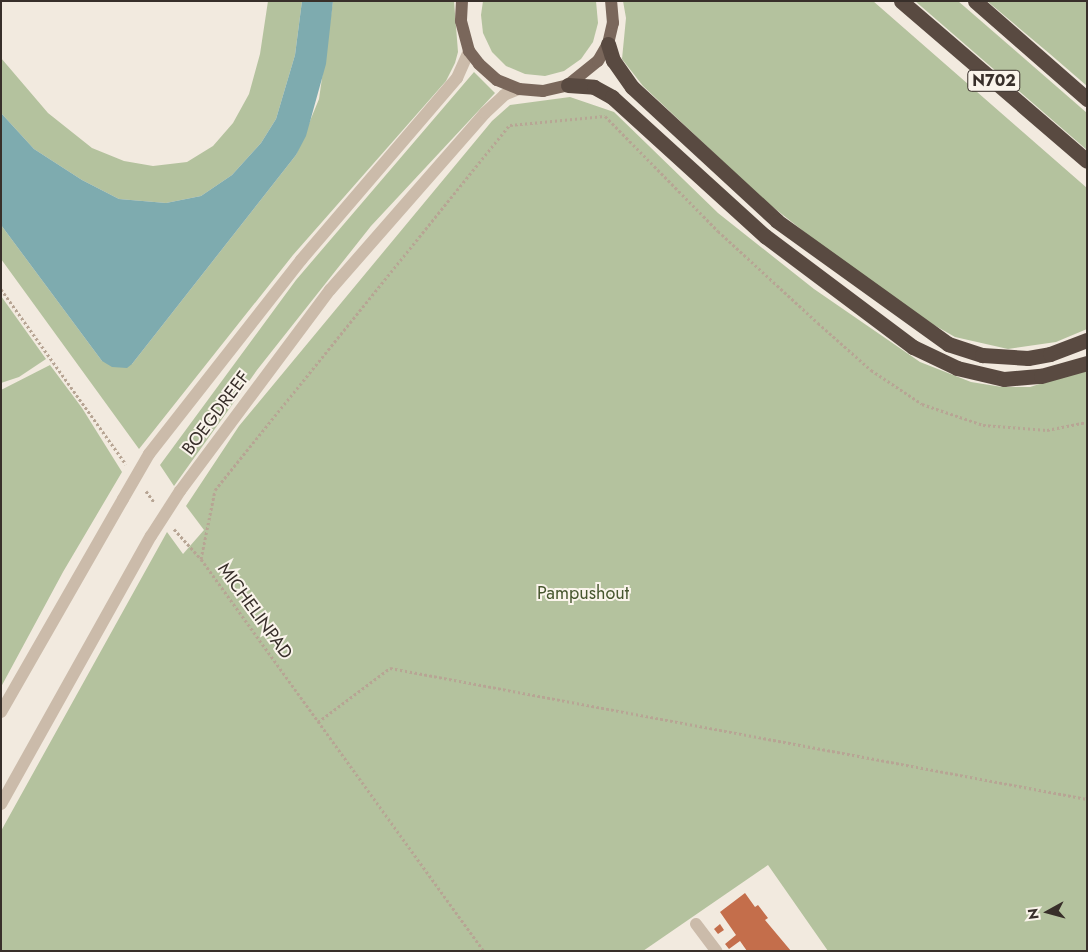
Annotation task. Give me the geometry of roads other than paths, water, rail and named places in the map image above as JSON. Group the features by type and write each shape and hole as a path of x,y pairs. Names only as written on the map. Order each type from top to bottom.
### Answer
{"highway":[{"name":"N702","path":"901,1 1087,161"},
{"name":"N702","path":"975,1 1087,99"},
{"path":"608,44 613,60 632,87 778,221 948,344 982,355 1028,358 1050,354 1087,340"},
{"path":"568,85 594,87 612,97 765,236 913,347 957,368 1004,378 1041,376 1087,363"}],"main road":[{"path":"462,1 461,21 469,51 497,80 519,89 544,91 568,85 598,61 608,44 613,22 611,1"}],"street":[{"name":"BOEGDREEF","path":"1,712 150,454 301,260 457,78 469,51"},
{"name":"BOEGDREEF","path":"1,804 151,536 180,491 330,290 485,113 504,96 519,89"},
{"path":"696,924 716,951"}],"water":[{"path":"302,1 333,1 326,64 306,136 296,155 132,364 127,368 112,367 102,361 1,225 1,113 34,149 82,180 119,199 166,203 201,196 232,175 261,143 276,119 295,55"}],"park label":[{"name":"Pampushout","path":"583,593"}]}
